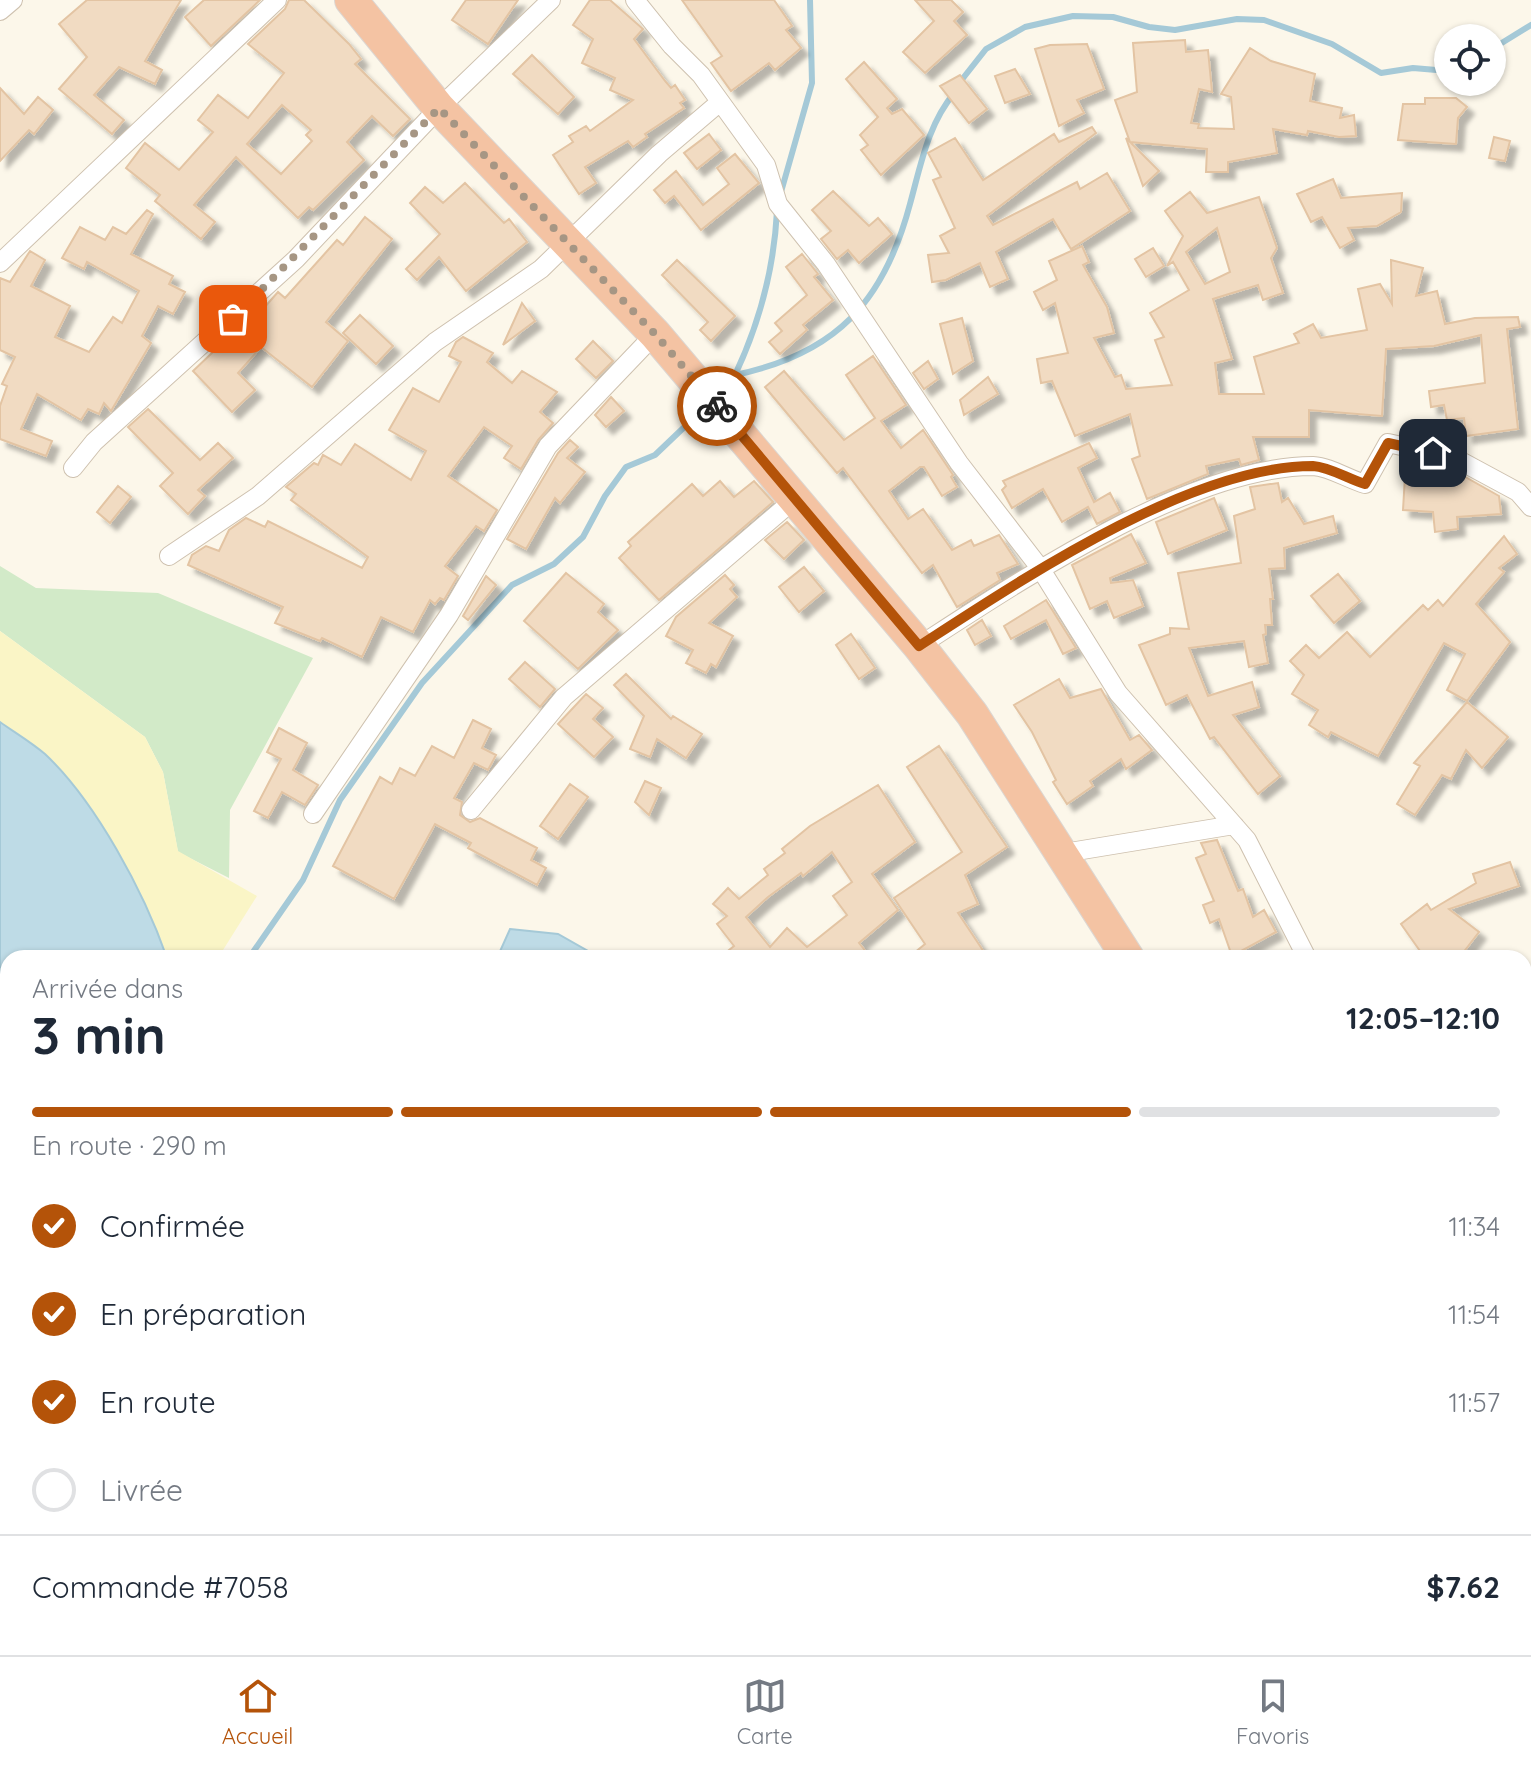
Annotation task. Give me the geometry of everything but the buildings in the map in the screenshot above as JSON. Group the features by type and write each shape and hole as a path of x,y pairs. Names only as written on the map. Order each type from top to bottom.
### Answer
{"highway":[{"path":"351,0 439,108 655,334 919,646 972,714 1064,853 1123,950"}],"street":[{"path":"0,11 13,0"},
{"path":"0,263 277,0"},
{"path":"73,468 94,442 296,259 439,108 551,0"},
{"path":"635,0 720,102 766,165 778,204 826,264 959,463 1040,568 1118,693 1247,840 1303,950"},
{"path":"169,556 258,496 414,359 541,269 720,102"},
{"path":"313,814 449,615 548,446 655,334"},
{"path":"919,646 1040,568 1226,479 1313,466 1365,484 1388,443 1455,458 1518,492 1531,507"},
{"path":"471,810 564,697 796,498"},
{"path":"1064,853 1234,825"}],"green space":[{"path":"0,566 36,588 158,593 313,658 230,810 229,878 178,852 163,772 145,737 0,631"}],"sand":[{"path":"0,631 145,737 163,772 178,851 257,896 223,950 164,950 132,877 100,822 45,754 0,722"}],"water":[{"path":"0,722 45,754 100,822 132,877 164,950 0,950"},
{"path":"510,929 558,934 586,950 501,950"}],"waterway":[{"path":"781,192 812,83 810,0"},
{"path":"960,82 986,49 1025,27 1073,16 1113,17 1175,30 1237,19 1264,20 1332,44 1381,73 1413,68 1434,70"},
{"path":"1506,40 1531,25"},
{"path":"735,375 770,366 828,338 870,296 899,239 932,131 955,92"},
{"path":"735,375 764,295 773,254 777,211"},
{"path":"255,950 303,880 340,800 422,683 512,585 554,564 583,537 605,496 626,467 655,455 698,414"}],"way so far":[{"path":"233,319 296,259 439,108 655,334 717,406"}],"route":[{"path":"717,406 919,646 1040,568 1226,479 1313,466 1365,484 1388,443 1433,453"}]}
